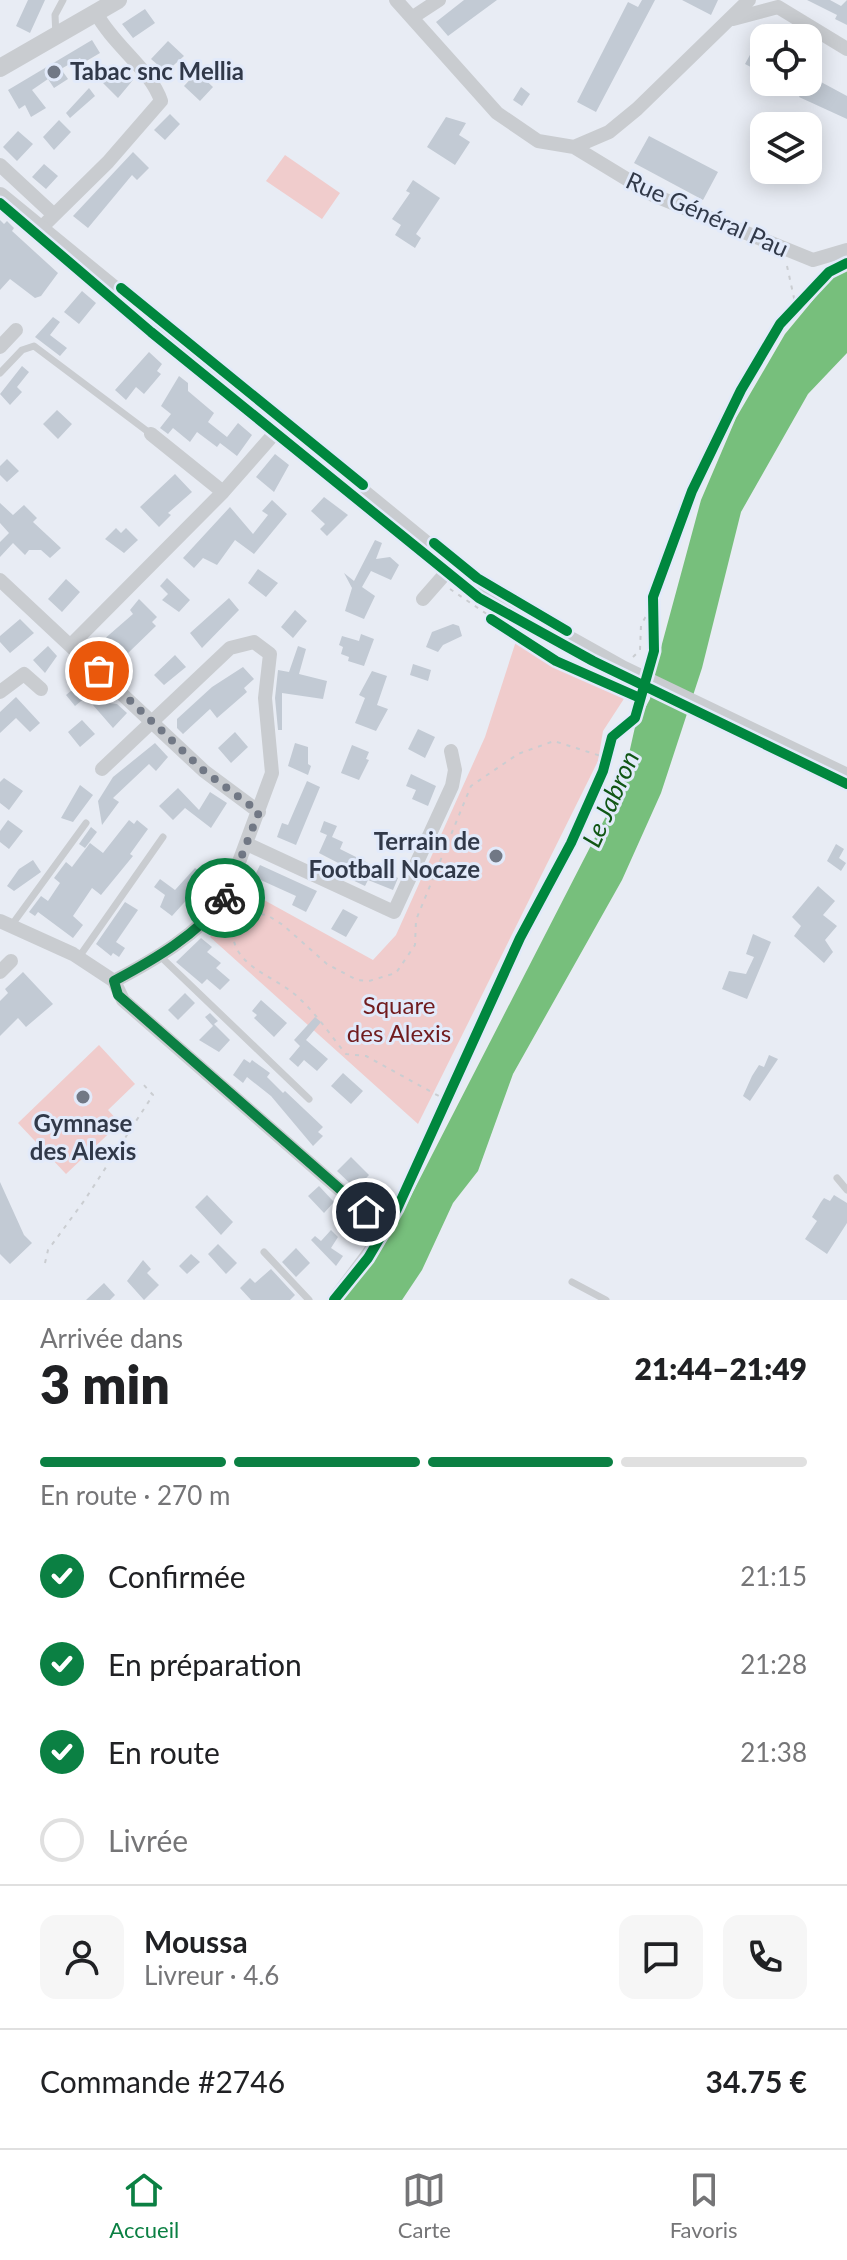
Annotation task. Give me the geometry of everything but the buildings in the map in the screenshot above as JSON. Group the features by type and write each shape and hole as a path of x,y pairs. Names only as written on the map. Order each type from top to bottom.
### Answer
{"main road":[{"path":"0,68 97,8 118,0"},
{"path":"0,196 281,426 447,573 719,716 847,777"}],"street":[{"name":"Rue Général Pau","path":"396,0 497,113 538,141 574,147 653,195 813,260 847,250"},
{"path":"413,17 439,0"},
{"path":"574,147 609,132 628,117 749,0"},
{"path":"727,21 778,7 847,49"},
{"path":"40,229 108,162 161,101 155,83 115,42 97,8"},
{"path":"0,165 54,215"},
{"path":"0,347 16,330"},
{"path":"72,644 223,492 281,426"},
{"path":"151,434 223,492"},
{"path":"423,599 447,573"},
{"path":"0,580 72,644 204,771 259,812"},
{"path":"102,769 230,648 254,642 270,654 265,698 272,773 226,897 214,912 160,955 114,981"},
{"path":"0,692 24,674 41,689"},
{"path":"247,844 394,912 452,786 455,770 451,751"},
{"path":"6,923 79,957 114,981 123,1000 386,1230 334,1300"},
{"path":"0,972 11,961"}],"lane":[{"path":"56,36 55,15 63,0"},
{"path":"0,373 22,350 34,346 151,434"},
{"path":"6,923 86,823"},
{"path":"79,957 163,837"},
{"path":"160,955 309,1099"},
{"path":"837,1178 847,1190"},
{"path":"264,1252 309,1300"},
{"path":"572,1282 606,1300"}],"path":[{"path":"783,249 796,307"},
{"path":"788,316 806,297"},
{"path":"447,573 479,598 519,621"},
{"path":"447,573 473,608 556,661 638,703 643,686"},
{"path":"620,662 640,650 641,625 653,601"},
{"path":"653,601 654,635"},
{"path":"620,662 640,669"},
{"path":"603,771 609,747"},
{"path":"237,910 232,939 240,955 260,973 300,998 346,1054 366,1056 446,1100"},
{"path":"45,1263 48,1250 153,1095 142,1083"},
{"path":"441,1112 451,1088"}],"green space":[{"path":"285,155 340,193 322,219 266,181"},
{"name":"Square des Alexis","path":"517,638 629,691 603,731 598,761 418,1124 210,937 242,888 373,960 396,935 485,737"},
{"name":"Gymnase des Alexis","path":"99,1045 135,1084 108,1110 120,1123 66,1174 18,1123"}],"shaded area":[{"path":"847,266 847,353 808,394 741,512 702,668 661,793 622,880 513,1074 478,1171 453,1203 422,1270 402,1300 343,1300 395,1227 622,785 635,727 650,699 701,500 736,418 785,334 838,270"}],"cycle path":[{"path":"0,203 151,332 479,598 593,661 847,784"},
{"path":"334,1300 368,1258 397,1209 520,938 571,843 603,771 612,737 635,718 654,651 653,597 692,491 741,390 780,324 829,272 847,263"},
{"path":"121,288 363,485"},
{"path":"434,543 477,578 567,631"},
{"path":"491,619 556,661 640,698"}],"way so far":[{"path":"99,671 204,771 259,812 225,898"}],"place":[{"name":"Tabac snc Mellia","path":"54,72"},
{"name":"Terrain de Football Nocaze","path":"496,856"},
{"name":"Gymnase des Alexis","path":"83,1097"}],"route":[{"path":"225,898 214,912 174,947 114,981 118,995 366,1212"}],"water label":[{"name":"Le Jabron","path":"611,799"}]}
